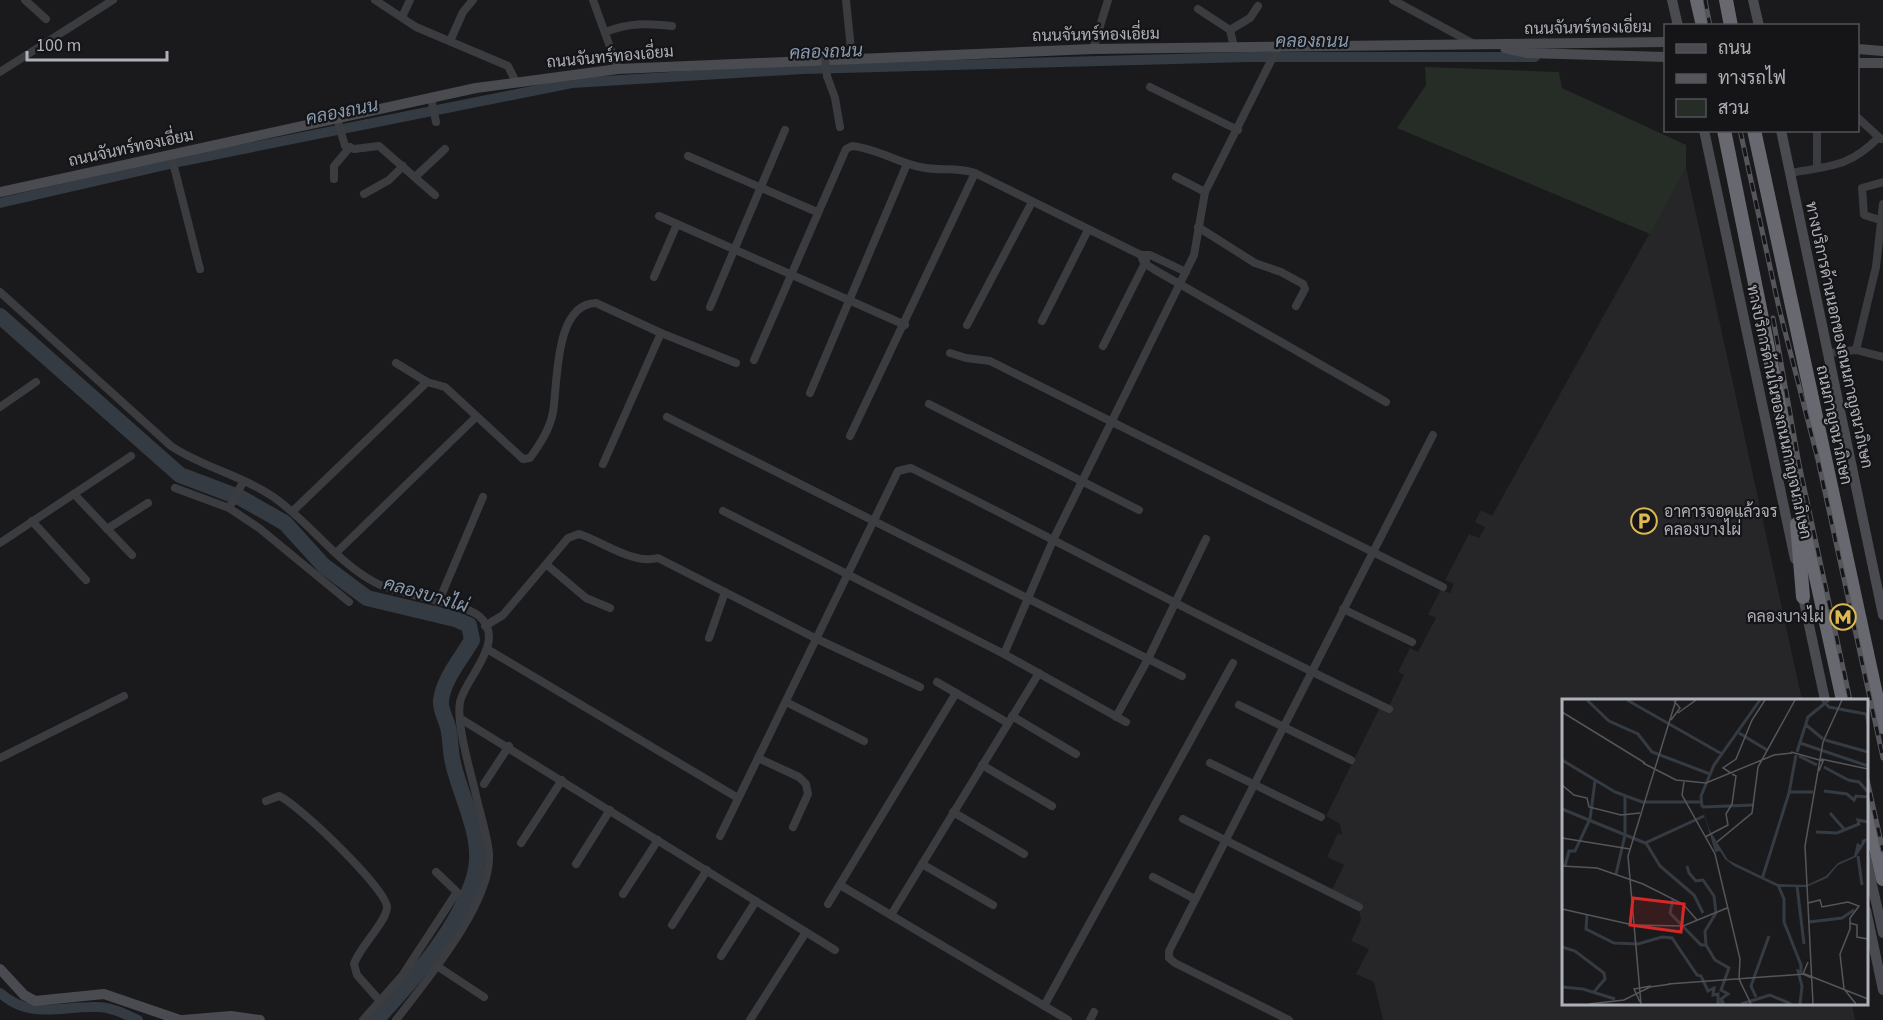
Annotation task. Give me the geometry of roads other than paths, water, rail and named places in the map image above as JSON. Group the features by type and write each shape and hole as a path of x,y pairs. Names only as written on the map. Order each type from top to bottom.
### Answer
{"highway":[{"path":"1697,0 1702,24"},
{"path":"1726,0 1731,24"},
{"path":"1724,132 1793,472 1843,699"},
{"name":"ถนนกาญจนาภิเษก","path":"1754,132 1883,727"},
{"path":"1793,472 1803,597"},
{"path":"1868,813 1883,879"}],"street":[{"path":"26,0 46,19"},
{"path":"0,72 113,0"},
{"path":"375,0 416,27 508,66 516,82"},
{"path":"402,17 410,0"},
{"path":"450,41 463,12 473,0"},
{"path":"593,0 618,69"},
{"path":"846,0 852,59"},
{"path":"1093,49 1108,0"},
{"path":"1393,0 1476,45"},
{"path":"1672,0 1678,24"},
{"path":"1754,0 1759,24"},
{"path":"1230,30 1250,18 1258,6"},
{"path":"1198,9 1230,30 1234,47"},
{"path":"605,32 628,24 643,22 672,26"},
{"name":"ถนนจันทร์ทองเอี่ยม","path":"0,192 338,122 516,82 618,69 1093,49 1234,47 1276,51 1490,44 1664,42"},
{"path":"1490,44 1527,53 1664,57"},
{"path":"1859,49 1883,51"},
{"path":"1004,654 1082,479 1194,255 1205,192 1267,73 1276,51"},
{"path":"827,59 827,76 835,98 840,127"},
{"path":"1859,63 1883,63"},
{"path":"1150,87 1238,130"},
{"path":"431,100 436,122"},
{"path":"1790,173 1857,157 1881,139 1859,120"},
{"path":"338,122 345,146 379,146 435,195"},
{"path":"710,306 785,130"},
{"name":"ทางบริการด้านในของถนนกาญจนาภิเษก","path":"1704,132 1825,699"},
{"name":"ทางบริการด้านนอกของถนนกาญจนาภิเษก","path":"1781,132 1883,615"},
{"path":"1817,132 1817,168"},
{"path":"754,360 817,212 846,149 852,146 907,164 938,171 957,168 975,173 1145,258 1186,272"},
{"path":"334,180 334,166 350,147"},
{"path":"415,177 445,149"},
{"path":"688,156 817,212"},
{"path":"171,157 200,268"},
{"path":"810,393 907,164"},
{"path":"363,194 389,180 404,166"},
{"path":"850,436 905,325 975,173"},
{"path":"1176,177 1205,192"},
{"path":"1880,220 1864,215 1860,196 1862,188 1883,182"},
{"path":"967,325 1032,201"},
{"path":"1856,350 1879,268 1880,220 1883,204"},
{"path":"659,216 848,302 905,325"},
{"path":"654,277 678,224"},
{"path":"1198,227 1255,263 1281,272 1303,284 1305,289 1296,306"},
{"path":"1042,321 1088,230"},
{"path":"1145,258 1180,283 1386,402"},
{"path":"1103,346 1145,258"},
{"path":"0,291 171,446 189,458 269,494 293,511 360,573 377,584 479,616 485,626 487,649 465,687 460,704 467,758 489,854 487,877 461,934 396,1020"},
{"path":"396,363 427,382 445,387 523,459 530,458 547,432 553,412 556,363 562,342 577,309 585,303 596,303 661,333 736,363"},
{"path":"603,464 661,333"},
{"path":"1829,353 1856,350 1883,357"},
{"path":"950,353 990,361 1443,587"},
{"path":"0,407 36,382"},
{"path":"293,511 427,382"},
{"path":"929,404 1082,479 1138,510"},
{"path":"337,552 476,417"},
{"path":"667,417 1182,676"},
{"path":"1290,1020 1169,958 1169,951 1433,435"},
{"path":"0,543 131,456"},
{"path":"720,836 875,523 898,471 911,468 1054,538 1311,672 1389,709"},
{"path":"230,506 242,483"},
{"path":"175,488 230,506 349,602"},
{"path":"74,494 132,555"},
{"path":"438,603 483,497"},
{"path":"107,529 148,503"},
{"path":"723,511 1004,654 1126,722"},
{"path":"32,520 86,580"},
{"path":"485,626 503,615 568,538 579,534 612,550 649,560 658,558 817,639 920,687"},
{"path":"1116,717 1148,659 1206,539"},
{"path":"547,565 586,598 610,608"},
{"path":"709,638 725,592"},
{"path":"1343,609 1412,642"},
{"path":"487,649 738,798"},
{"path":"1044,1006 1233,663"},
{"path":"891,915 1039,673"},
{"path":"937,682 1076,754"},
{"path":"828,904 956,693"},
{"path":"0,758 124,696"},
{"path":"786,702 864,741"},
{"path":"1239,705 1351,760"},
{"path":"461,719 835,950"},
{"path":"484,784 508,746"},
{"path":"758,758 799,777 806,784 808,795 793,827"},
{"path":"1210,763 1321,818"},
{"path":"982,765 1052,806"},
{"path":"521,843 562,780"},
{"path":"266,801 279,796 294,804 351,858 386,899 386,911 354,964 357,975 380,1002"},
{"path":"576,864 610,810"},
{"path":"953,812 1024,854"},
{"path":"1183,819 1226,843 1359,907"},
{"path":"623,894 658,840"},
{"path":"922,864 993,905"},
{"path":"1868,867 1883,933"},
{"path":"672,925 707,870"},
{"path":"363,1020 402,976 457,892 436,872"},
{"path":"1153,877 1195,899"},
{"path":"840,885 1068,1020"},
{"path":"721,956 756,901"},
{"path":"1868,919 1883,990"},
{"path":"750,1020 806,932"},
{"path":"437,966 484,997"},
{"path":"0,969 24,995 35,1001 104,994 182,1020 231,1016 260,1020"}],"waterway":[{"name":"คลองถนน","path":"0,203 183,161 572,83 803,69 1248,57 1535,57"},
{"name":"คลองบางไผ่","path":"0,316 180,475 241,498 285,523 324,566 367,598 455,619 469,625 472,640 445,685 441,704 449,732 453,763 475,834 477,864 474,878 457,917 445,936 419,971 376,1020"},
{"path":"0,993 12,1001 34,1009 102,1007 138,1020"}],"railway":[{"path":"1705,0 1710,24"},
{"path":"1740,132 1779,308 1818,460 1883,758"},
{"path":"1773,318 1799,464 1850,699"},
{"path":"1868,784 1883,851"}],"place":[{"name":"อาคารจอดแล้วจร คลองบางไผ่","path":"1644,521"},
{"name":"คลองบางไผ่","path":"1843,617"}]}
